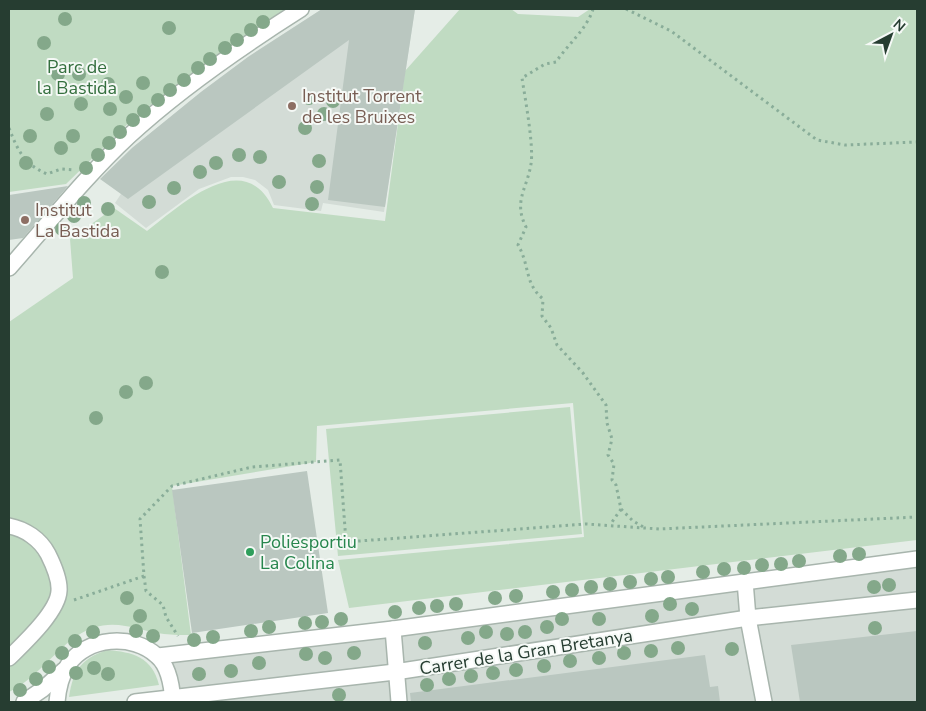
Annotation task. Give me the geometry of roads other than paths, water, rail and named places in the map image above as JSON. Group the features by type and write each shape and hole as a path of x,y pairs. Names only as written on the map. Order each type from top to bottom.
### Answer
{"street":[{"path":"9,268 128,136 167,103 256,38 301,9"},
{"path":"9,526 20,528 43,544 50,558 60,591 41,626 9,658"},
{"path":"158,656 393,629 917,559"},
{"path":"745,581 748,618 764,702"},
{"name":"Carrer de la Gran Bretanya","path":"135,702 395,672 748,618 917,600"},
{"path":"393,629 395,672 399,702"},
{"path":"24,702 43,689 79,654 91,646 113,640 136,644 158,656 168,675 173,699"},
{"path":"57,702 58,692 68,665"}],"place":[{"name":"Institut Torrent de les Bruixes","path":"292,106"},
{"name":"Institut La Bastida","path":"25,220"},
{"name":"Poliesportiu La Colina","path":"250,552"}],"park label":[{"name":"Parc de la Bastida","path":"77,77"}]}
